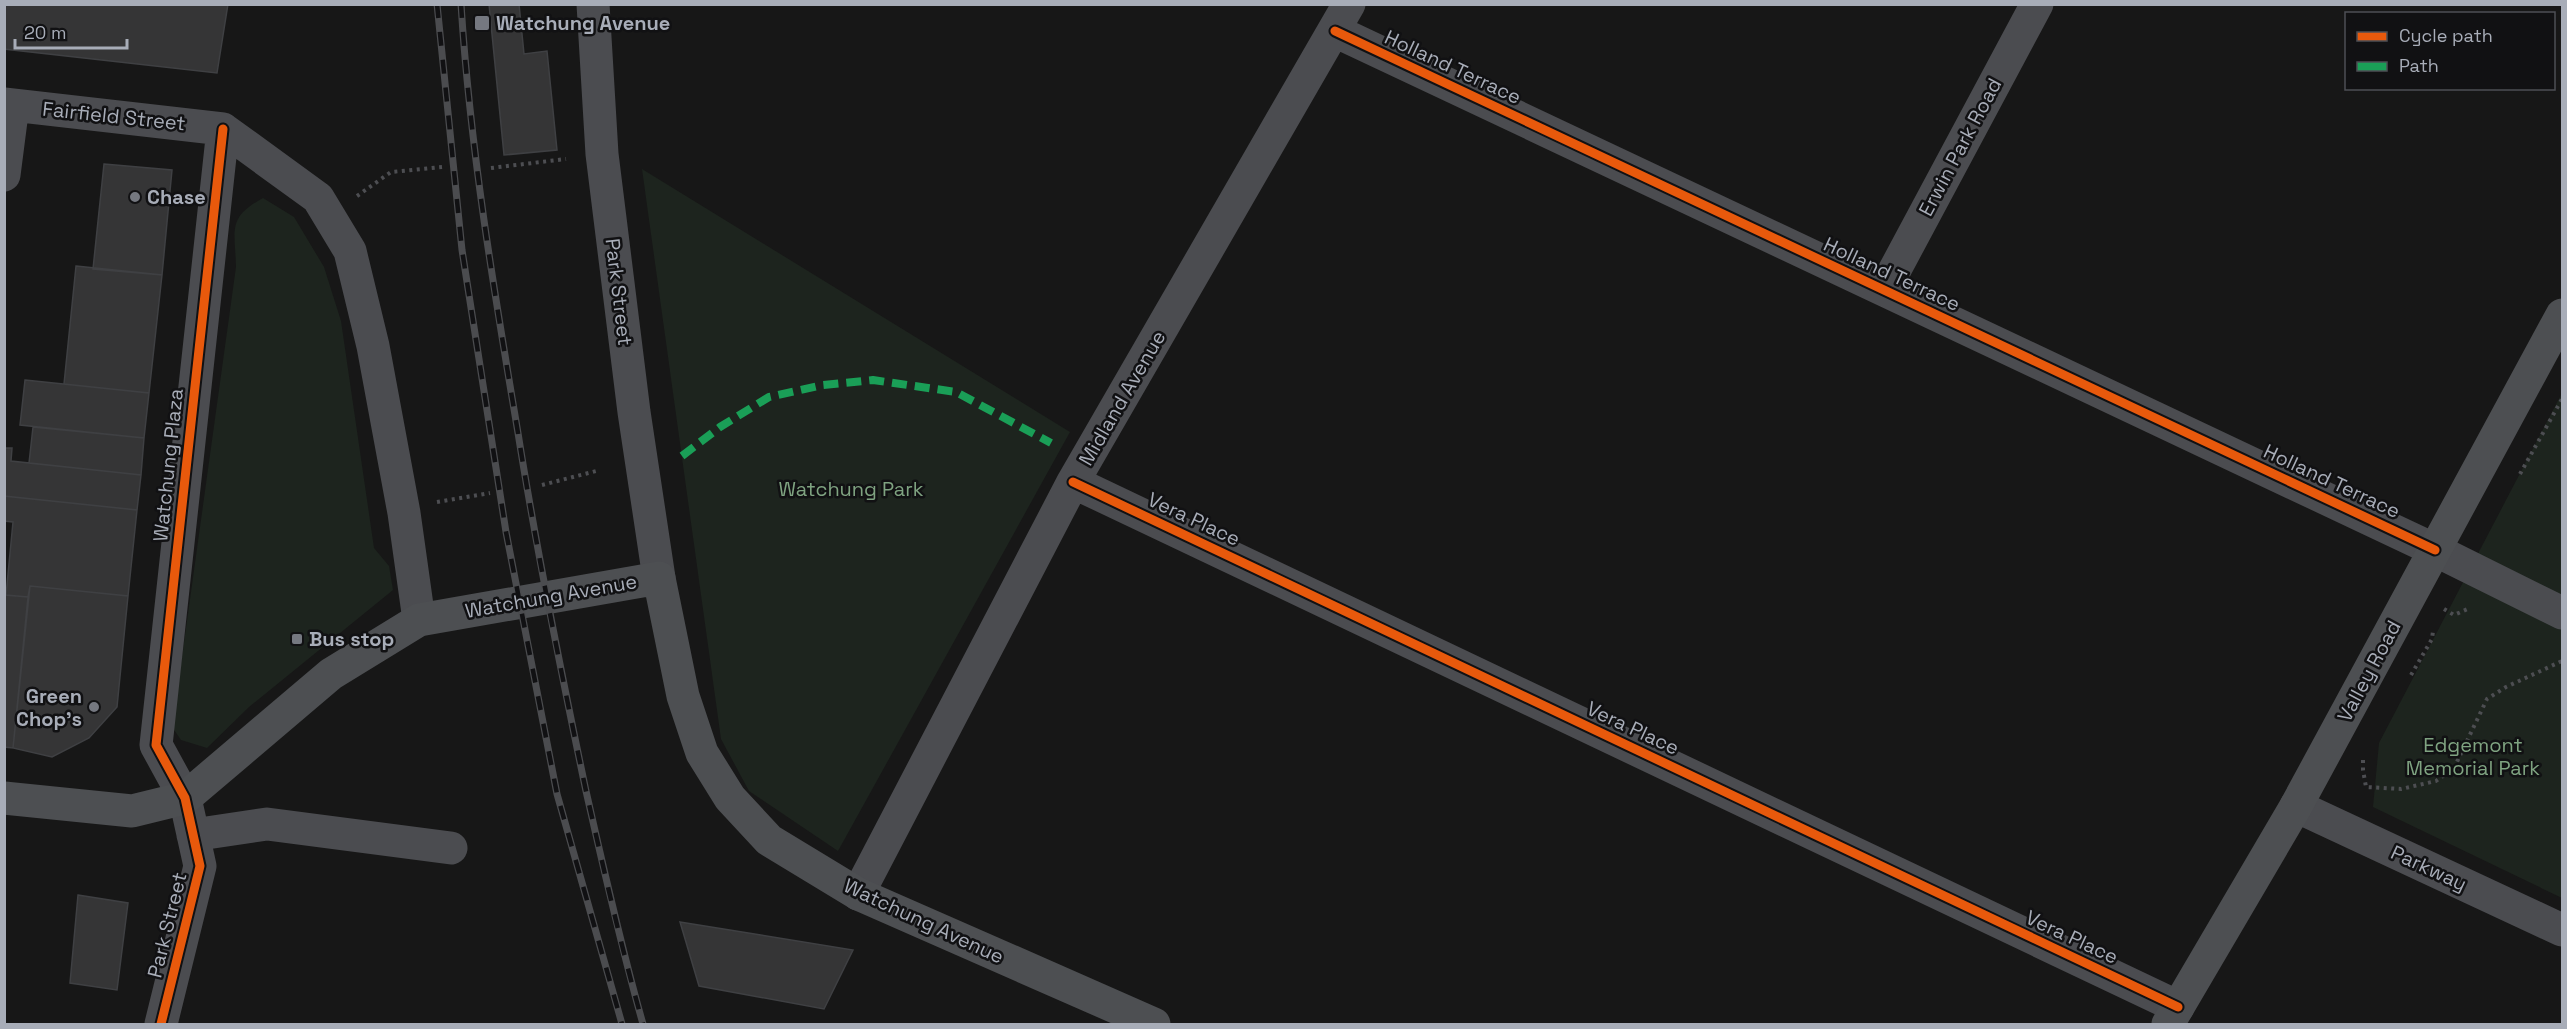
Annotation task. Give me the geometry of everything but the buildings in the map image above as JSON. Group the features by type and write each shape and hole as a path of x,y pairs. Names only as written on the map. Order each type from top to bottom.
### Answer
{"main road":[{"name":"Valley Road","path":"2173,1016 2296,806 2562,315"},
{"name":"Watchung Avenue","path":"4,798 132,811 185,798 331,674 418,620 659,578 683,696 702,753 730,798 769,840 858,894 1154,1024"}],"street":[{"name":"Park Street","path":"592,4 602,154 634,412 659,578"},
{"name":"Erwin Park Road","path":"1884,290 2037,4"},
{"name":"Holland Terrace","path":"1342,18 1884,290 2435,550 2562,614"},
{"name":"Midland Avenue","path":"858,894 1073,482 1342,18"},
{"name":"Fairfield Street","path":"9,105 223,129"},
{"path":"4,175 9,105"},
{"path":"223,129 318,198 350,251 373,346 405,513 418,620"},
{"name":"Watchung Plaza","path":"185,798 156,745 223,129"},
{"name":"Vera Place","path":"1073,482 2173,1016"},
{"name":"Park Street","path":"161,1024 200,866 185,798"},
{"name":"Parkway","path":"2296,806 2562,930"},
{"path":"193,835 267,824 451,848"}],"path":[{"path":"491,168 602,154"},
{"path":"329,215 391,172 442,167"},
{"path":"542,485 596,471"},
{"path":"405,513 437,502 490,493"},
{"path":"2366,787 2401,789 2436,781 2454,768 2487,699 2506,687 2562,661"}],"green space":[{"name":"Watchung Park","path":"642,169 1070,432 838,851 749,791 721,739"},
{"path":"263,198 294,217 324,267 341,321 374,548 389,566 393,590 249,707 207,748 181,740 168,721 178,686 236,267 236,226 243,212"},
{"name":"Edgemont Memorial Park","path":"2562,393 2562,898 2373,807 2379,743"}],"railway":[{"path":"437,4 462,250 506,532 557,794 622,1024"},
{"path":"461,4 470,112 484,219 533,523 586,791 643,1024"}],"marked path":[{"path":"682,456 720,427 769,397 823,385 873,380 956,392 1051,443"}],"cycle path":[{"path":"1335,31 2435,550"},
{"path":"161,1024 200,866 185,798 156,745 223,129"},
{"path":"1073,482 2178,1007"}],"place":[{"name":"Watchung Avenue","path":"482,23"},
{"name":"Chase","path":"135,197"},
{"name":"Bus stop","path":"297,639"},
{"name":"Green Chop's","path":"94,707"}]}
